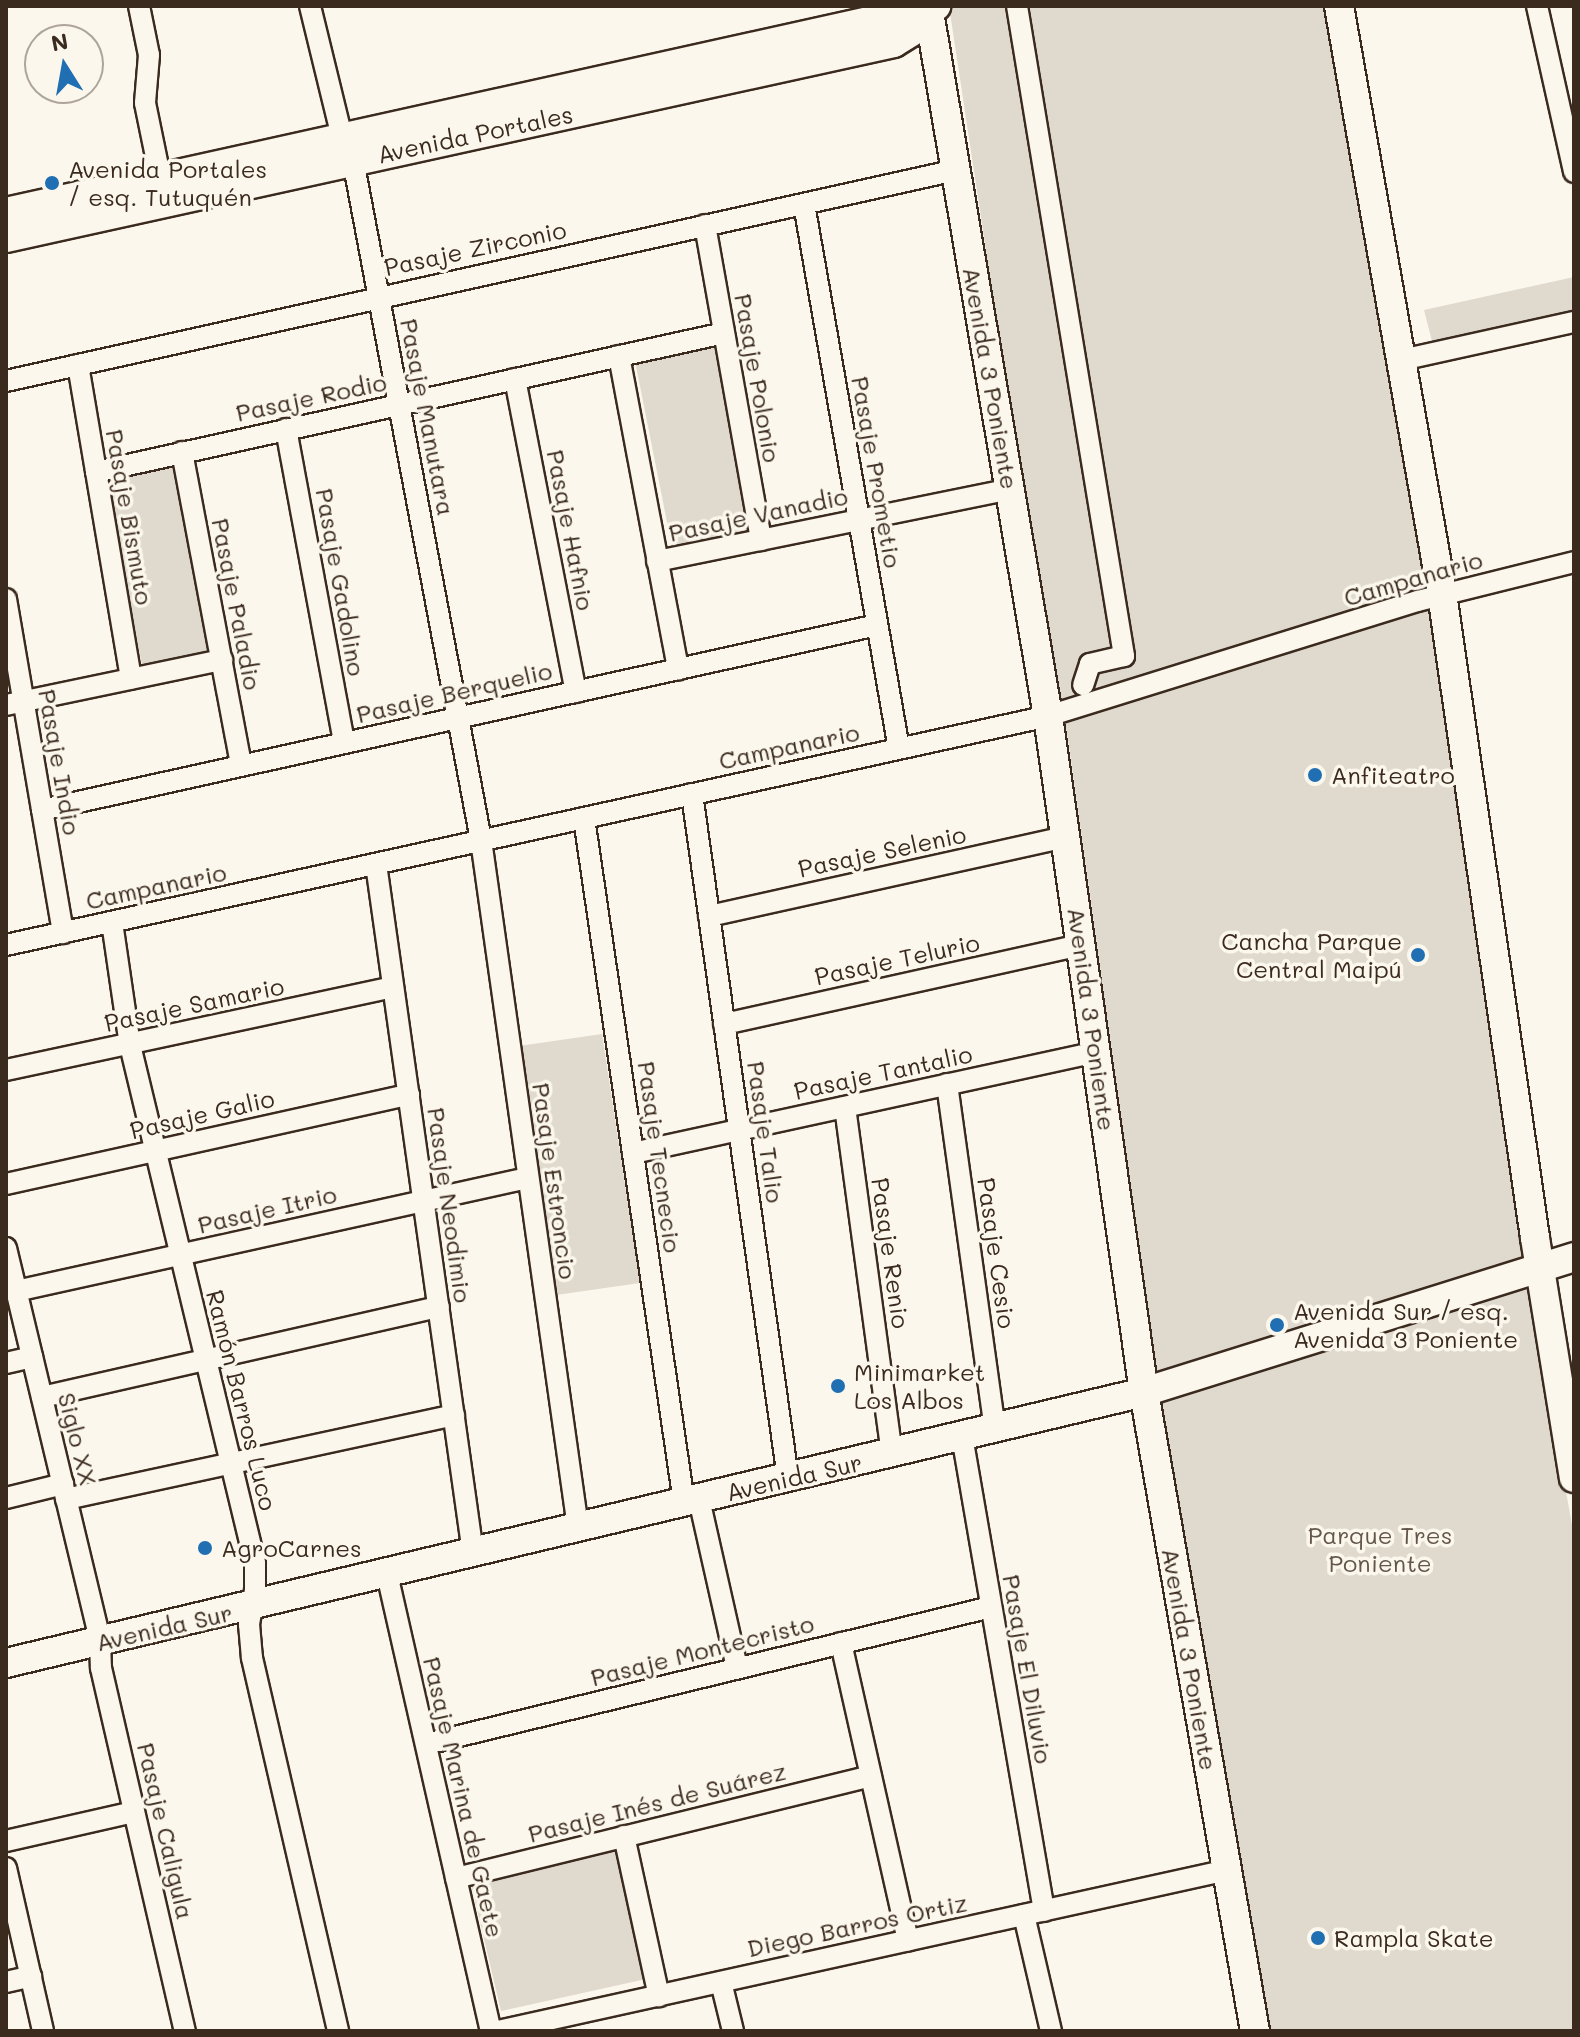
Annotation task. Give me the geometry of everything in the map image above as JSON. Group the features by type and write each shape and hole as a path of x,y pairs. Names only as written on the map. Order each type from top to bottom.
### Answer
{"main road":[{"name":"Avenida Portales","path":"6,238 163,190 348,148 894,43 918,28 931,6"},
{"name":"Avenida 3 Poniente","path":"931,6 1048,716 1144,1392 1255,2031"},
{"path":"1339,6 1442,594 1539,1266 1571,1438 1574,1478"},
{"name":"Avenida Portales","path":"6,212 163,190"},
{"name":"Avenida Sur","path":"6,1663 1144,1392 1574,1257"}],"street":[{"path":"139,6 149,55 145,103 163,190"},
{"name":"Pasaje Manutara","path":"310,6 348,148 379,296 481,840"},
{"path":"1017,6 1124,656 1090,664 1083,685"},
{"path":"1537,6 1574,172"},
{"name":"Pasaje Zirconio","path":"6,381 956,170"},
{"name":"Pasaje Prometio","path":"804,204 899,749"},
{"name":"Pasaje Polonio","path":"705,225 761,540"},
{"path":"1401,360 1574,322"},
{"name":"Pasaje Rodio","path":"96,472 724,333"},
{"path":"619,356 678,669"},
{"name":"Pasaje Bismuto","path":"78,365 131,679"},
{"name":"Pasaje Hafnio","path":"515,379 576,692"},
{"name":"Pasaje Gadolino","path":"286,429 344,743"},
{"name":"Pasaje Paladio","path":"182,452 241,765"},
{"name":"Pasaje Vanadio","path":"657,561 1010,489"},
{"name":"Campanario","path":"6,945 1048,716 1442,594 1574,562"},
{"name":"Pasaje Indio","path":"6,599 15,703 42,810 63,933"},
{"name":"Pasaje Berquelio","path":"42,810 877,625"},
{"path":"15,703 222,660"},
{"name":"Pasaje Talio","path":"692,794 788,1478"},
{"name":"Pasaje Tecnecio","path":"584,818 633,1153 691,1501 737,1668"},
{"name":"Pasaje Selenio","path":"709,916 1066,837"},
{"name":"Pasaje Estroncio","path":"481,840 578,1528"},
{"name":"Pasaje Neodimio","path":"376,864 473,1553"},
{"name":"Ramón Barros Luco","path":"112,922 130,1045 255,1563 252,1658 338,2031"},
{"name":"Pasaje Telurio","path":"724,1024 1081,945"},
{"name":"Pasaje Samario","path":"6,1070 393,987"},
{"name":"Pasaje Tantalio","path":"633,1153 1097,1052"},
{"name":"Pasaje Cesio","path":"947,1084 995,1428"},
{"name":"Pasaje Galio","path":"6,1184 409,1095"},
{"name":"Pasaje Renio","path":"845,1107 892,1453"},
{"name":"Pasaje Itrio","path":"16,1291 528,1178"},
{"name":"Siglo XX","path":"6,1248 100,1641"},
{"path":"42,1397 439,1307"},
{"path":"6,1363 32,1357"},
{"path":"6,1498 231,1463 454,1415"},
{"name":"Pasaje El Diluvio","path":"962,1436 991,1607 1051,2031"},
{"name":"Pasaje Marina de Gaete","path":"387,1574 491,2031"},
{"name":"Pasaje Montecristo","path":"426,1744 991,1607"},
{"name":"Pasaje Caligula","path":"100,1641 101,1668 185,2031"},
{"path":"841,1643 908,1941"},
{"name":"Pasaje Inés de Suárez","path":"456,1878 871,1776"},
{"path":"6,1841 134,1812"},
{"path":"624,1836 659,1996"},
{"path":"6,1868 43,2031"},
{"name":"Diego Barros Ortiz","path":"498,2031 1227,1870"},
{"path":"6,1982 31,1976"},
{"path":"721,1982 733,2031"}],"green space":[{"name":"Parque Tres Poniente","path":"949,6 1330,6 1425,579 1534,1307 1574,1537 1574,2031 1265,2031 1162,1407 1068,739 1022,488"},
{"path":"1574,277 1574,318 1434,349 1424,310"},
{"path":"715,345 752,531 672,547 635,361"},
{"path":"175,465 212,651 142,665 106,479"},
{"path":"602,1034 640,1283 556,1295 519,1046"},
{"path":"621,1842 655,1977 501,2011 469,1875"}],"place":[{"name":"Avenida Portales / esq. Tutuquén","path":"52,183"},
{"name":"Anfiteatro","path":"1315,775"},
{"name":"Cancha Parque Central Maipú","path":"1418,955"},
{"name":"Avenida Sur / esq. Avenida 3 Poniente","path":"1277,1325"},
{"name":"Minimarket Los Albos","path":"838,1386"},
{"name":"AgroCarnes","path":"205,1548"},
{"name":"Rampla Skate","path":"1318,1938"}]}
